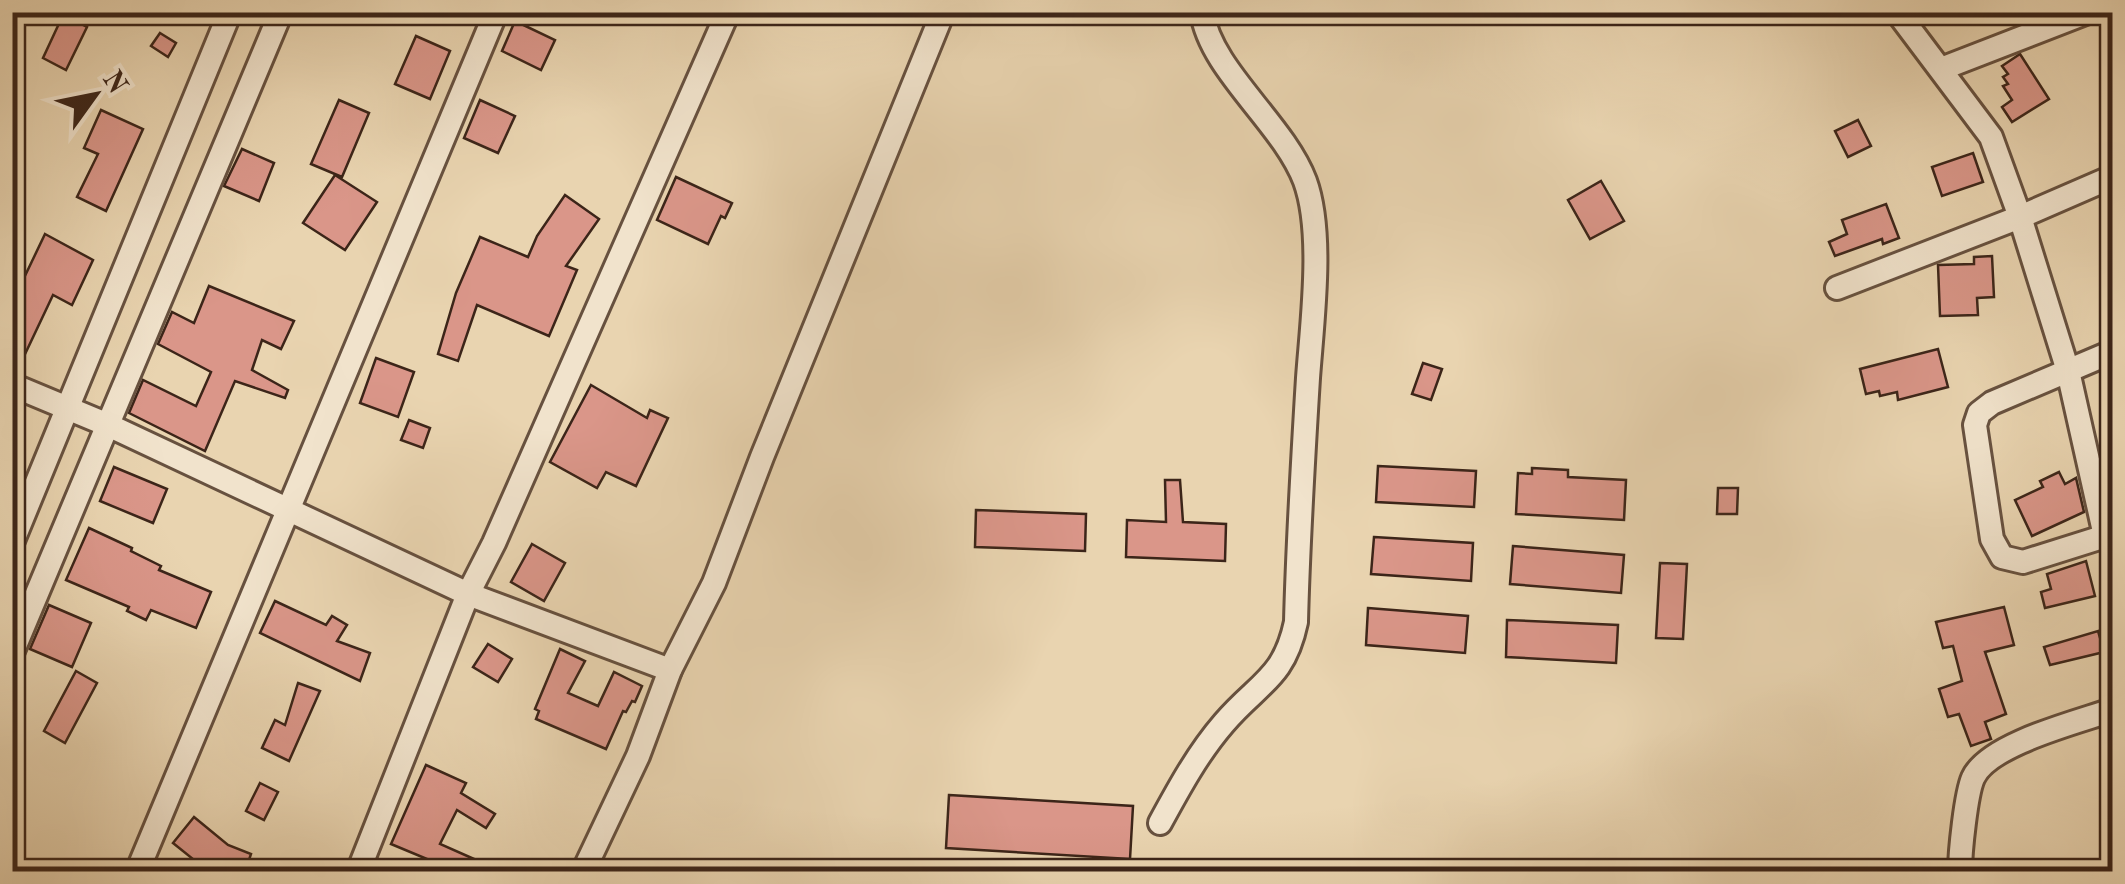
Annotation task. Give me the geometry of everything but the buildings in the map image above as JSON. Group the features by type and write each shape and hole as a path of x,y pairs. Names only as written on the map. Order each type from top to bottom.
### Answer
{"street":[{"path":"12,543 230,12"},
{"path":"12,653 281,12"},
{"path":"137,872 496,12"},
{"path":"358,872 468,594 494,544 728,12"},
{"path":"583,872 638,756 670,670 714,583 942,12"},
{"path":"1160,823 1189,769 1225,722 1278,671 1290,649 1296,622 1314,286 1313,212 1305,182 1289,147 1219,54 1202,12"},
{"path":"1897,12 1991,137 2068,371 2109,535 2023,562 2002,557 1992,539 1975,425 1980,413 1992,403 2068,371 2112,352"},
{"path":"1940,69 2088,12"},
{"path":"1838,288 2112,177"},
{"path":"12,385 108,424 286,512 468,594 670,670"},
{"path":"1960,872 1973,777 1990,758 2112,710"}]}
